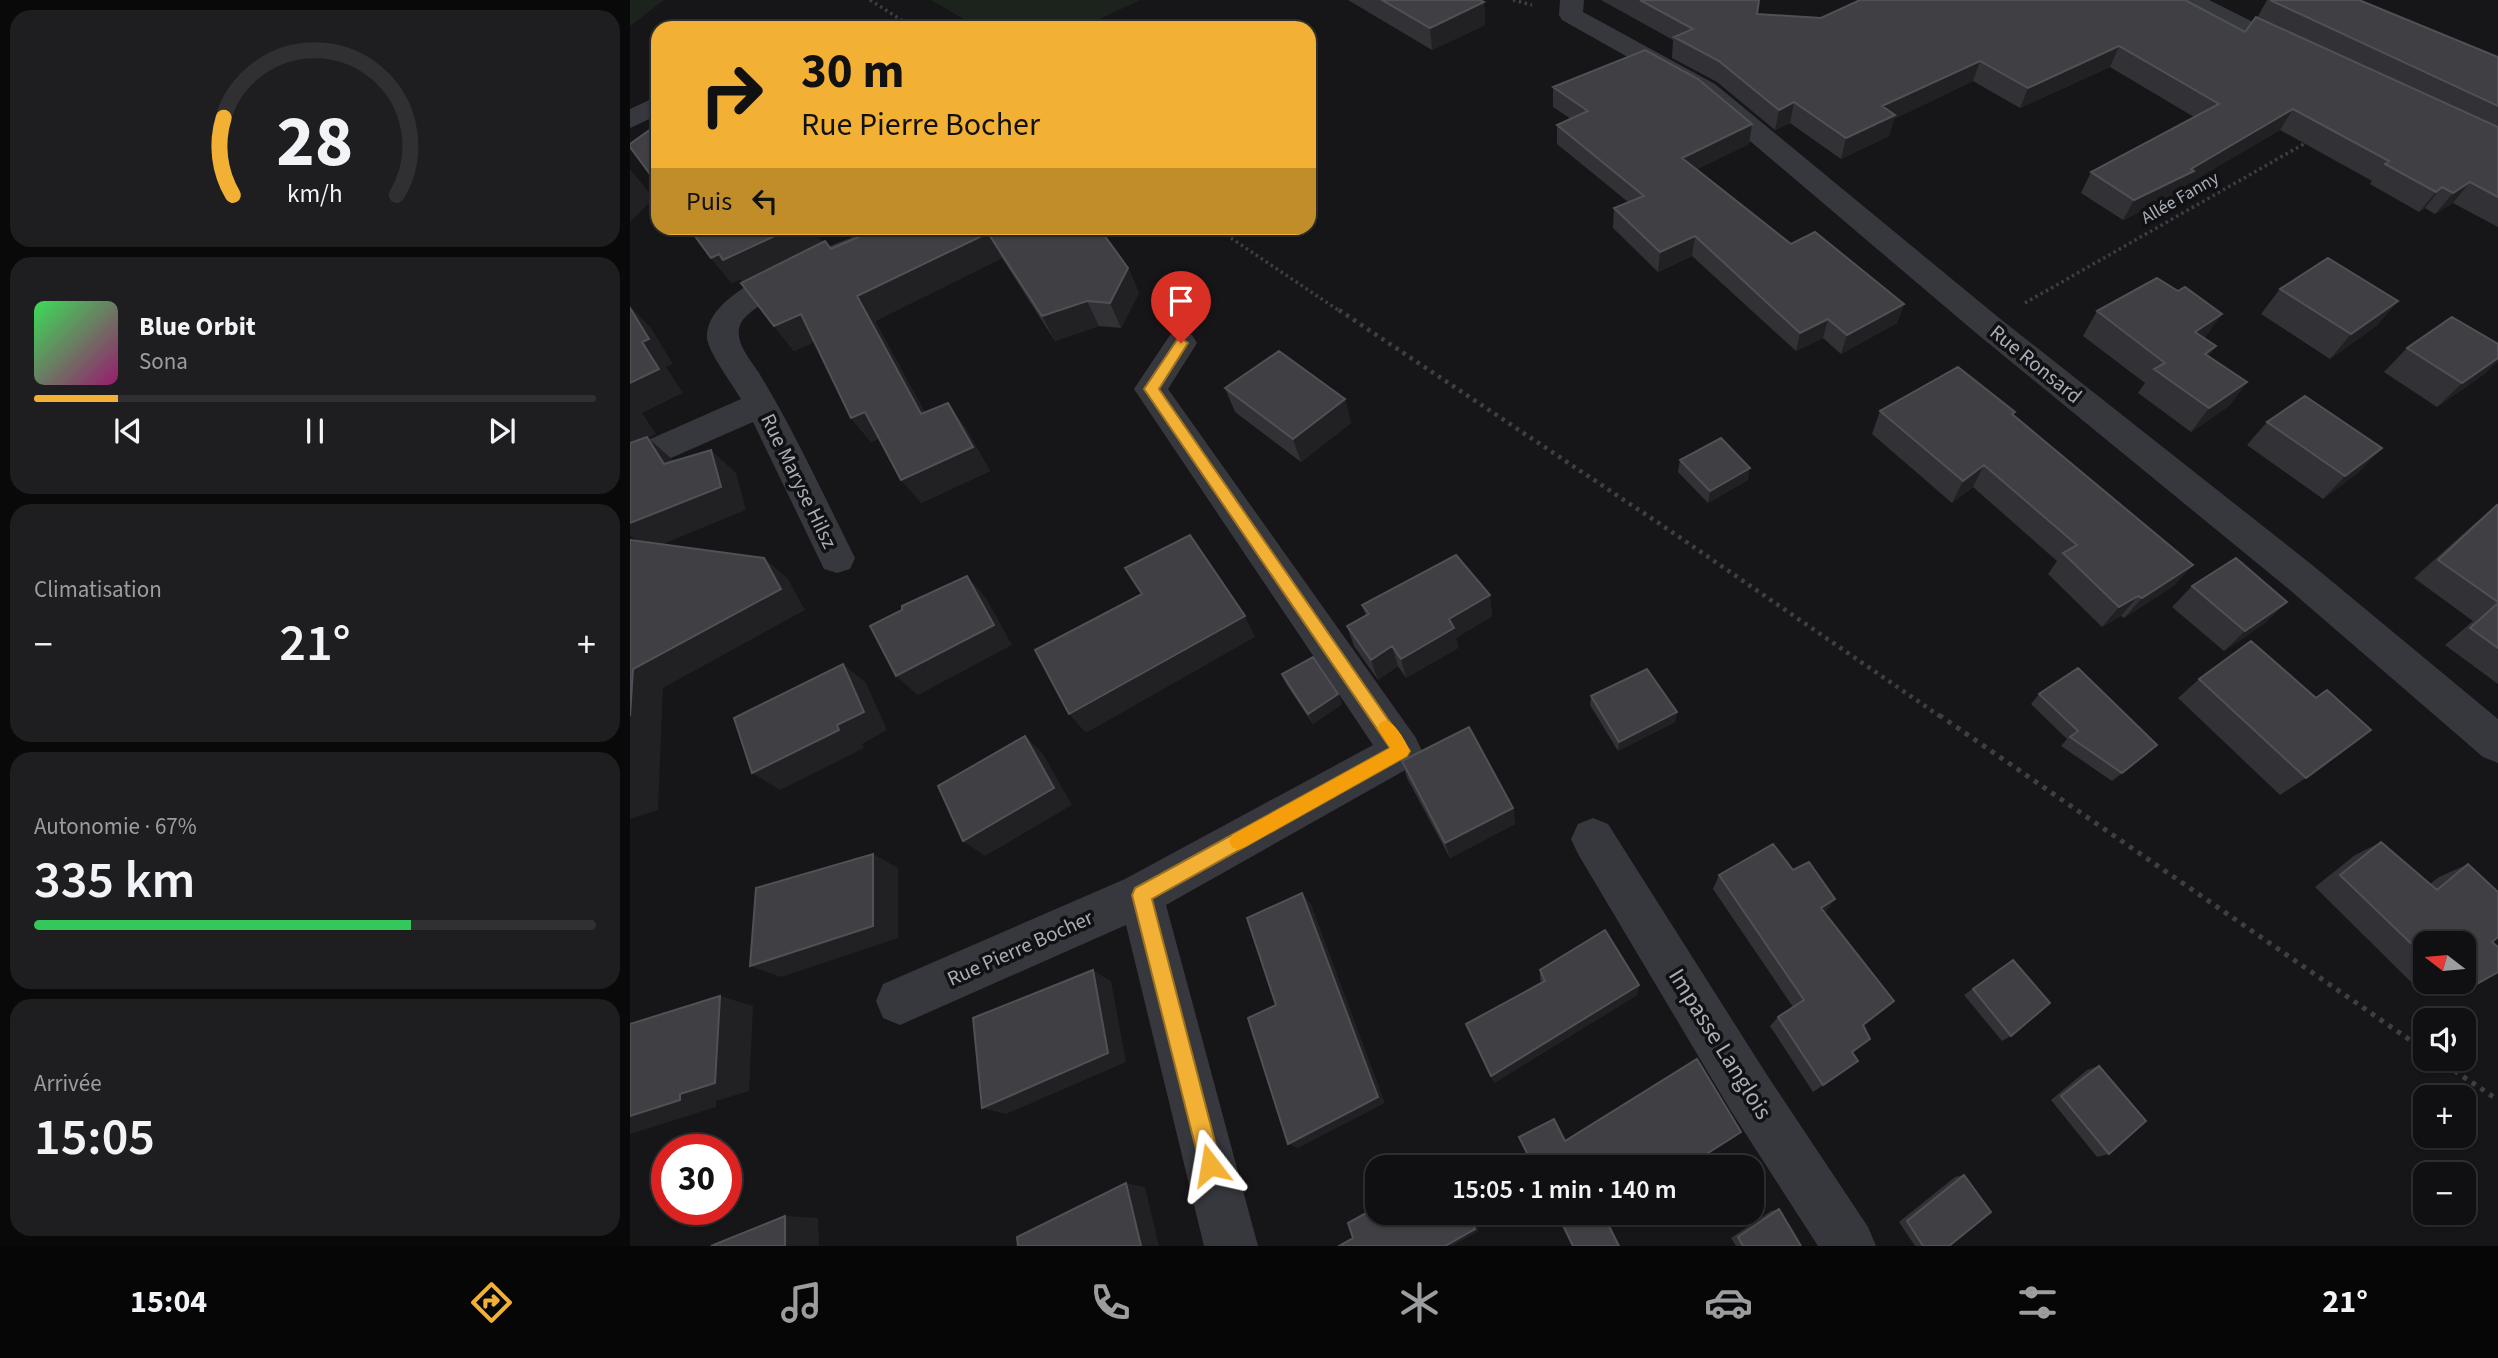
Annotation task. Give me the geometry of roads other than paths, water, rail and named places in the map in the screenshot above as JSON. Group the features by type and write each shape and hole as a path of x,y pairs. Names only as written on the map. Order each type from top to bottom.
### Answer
{"street":[{"name":"Rue Ronsard","path":"1572,0 1571,15 1706,90 1987,325 2298,575 2498,744"},
{"path":"2206,4 2311,60"},
{"path":"630,120 651,108"},
{"name":"Rue Maryse Hilsz","path":"837,558 761,404 723,341 724,324 736,307 755,293 874,239 870,235"},
{"name":"Rue Pierre Bocher","path":"900,1001 1141,895 1401,751 1151,389 1181,343"},
{"name":"Rue Maryse Hilsz","path":"630,463 761,404"},
{"name":"Impasse Langlois","path":"1594,839 1749,1093 1849,1246"},
{"path":"1141,895 1231,1246"}]}
